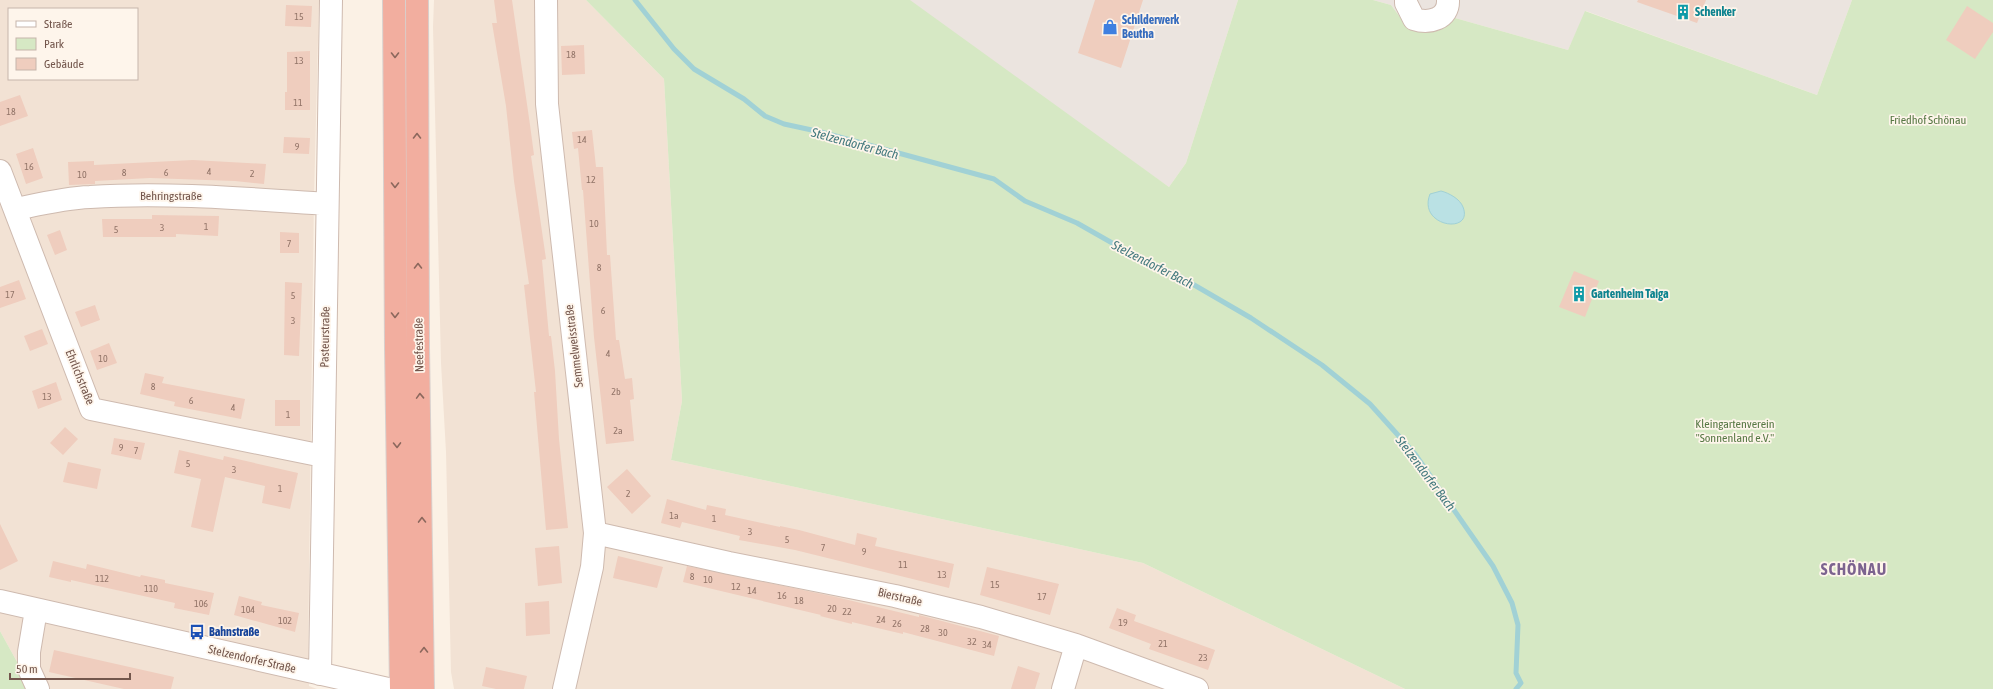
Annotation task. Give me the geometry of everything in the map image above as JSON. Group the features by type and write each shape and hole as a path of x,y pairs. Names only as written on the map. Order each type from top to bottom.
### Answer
{"highway":[{"name":"Neefestraße","path":"394,0 396,340 401,689"},
{"name":"Neefestraße","path":"416,0 418,340 423,689"}],"street":[{"name":"Pasteurstraße","path":"320,674 331,0"},
{"name":"Semmelweisstraße","path":"546,0 546,104 596,533 592,567 564,689"},
{"path":"1406,0 1414,19 1423,22 1434,21 1444,13 1448,5 1448,0"},
{"name":"Ehrlichstraße","path":"0,171 16,209 91,409 323,456"},
{"name":"Behringstraße","path":"16,209 50,202 89,197 148,195 207,196 327,204"},
{"name":"Bierstraße","path":"596,533 729,563 895,596 981,617 1076,645 1197,689"},
{"name":"Stelzendorfer Straße","path":"0,601 388,689"},
{"path":"36,610 29,652 29,669 38,689"},
{"path":"1063,689 1076,645"}],"shaded area":[{"path":"0,0 319,0 314,198 308,656 309,686 317,689 32,689 0,631"},
{"path":"434,0 586,0 664,79 682,401 671,460 1143,563 1405,689 454,689 451,672 446,452 441,363 433,27"},
{"path":"901,0 1238,0 1186,163 1169,187"},
{"path":"1373,0 1852,0 1817,95 1586,11 1568,50 1455,18 1438,31 1409,29 1391,5"}],"green space":[{"name":"Kleingartenverein \"Sonnenland e.V.\"","path":"586,0 910,0 1169,187 1186,163 1238,0 1373,0 1391,5 1409,29 1438,31 1455,18 1568,50 1585,11 1817,95 1852,0 1993,0 1993,689 1405,689 1143,563 671,460 682,401 664,79"},
{"path":"0,631 32,689 0,689"}],"water":[{"path":"1441,191 1454,197 1462,204 1464,216 1461,221 1454,224 1446,223 1438,220 1431,214 1428,205 1430,194"}],"building":[{"path":"494,0 512,0 530,125 534,155 531,156 546,259 542,260 549,336 551,336 555,371 559,439 568,528 546,530 534,392 536,392 524,285 529,284 514,181 506,106 492,23 497,23"},
{"name":"Schilderwerk Beutha","path":"1095,0 1143,0 1121,68 1078,53"},
{"name":"Schenker","path":"1638,0 1706,0 1697,23 1637,2"},
{"path":"286,5 312,6 311,27 285,26"},
{"path":"1967,6 1993,23 1993,32 1975,59 1946,40"},
{"path":"584,45 585,74 562,75 561,46"},
{"path":"310,51 310,110 285,110 285,92 287,92 287,52"},
{"path":"20,95 28,116 0,126 0,102"},
{"path":"592,130 596,167 603,167 607,255 610,255 616,340 619,340 625,379 632,378 634,399 630,400 634,441 606,444 594,337 583,190 578,148 574,149 572,132"},
{"path":"284,137 310,138 309,154 283,153"},
{"path":"33,148 43,178 26,184 16,154"},
{"path":"193,160 266,164 264,184 235,181 150,178 95,181 95,184 69,185 68,162 94,161 94,165"},
{"path":"152,215 219,216 218,236 176,234 176,237 103,237 102,219 152,219"},
{"path":"60,230 67,250 55,255 47,235"},
{"path":"280,232 299,233 299,253 280,253"},
{"name":"Gartenheim Taiga","path":"1574,271 1599,281 1585,317 1559,307"},
{"path":"19,280 26,299 0,308 0,287"},
{"path":"285,282 302,283 299,356 284,355"},
{"path":"95,305 100,320 81,327 75,312"},
{"path":"42,329 48,344 30,351 24,336"},
{"path":"109,343 117,363 97,370 90,351"},
{"path":"145,373 164,377 162,383 245,399 241,419 174,406 175,402 140,394"},
{"path":"56,382 62,400 38,409 32,391"},
{"path":"275,400 300,400 300,426 275,426"},
{"path":"65,427 78,439 63,455 50,443"},
{"path":"114,438 145,443 141,460 111,454"},
{"path":"179,450 223,460 224,456 298,473 290,509 262,503 265,486 225,477 213,532 191,527 201,479 174,473"},
{"path":"68,462 101,469 97,489 63,482"},
{"path":"627,469 651,496 632,514 607,487"},
{"path":"667,499 706,510 707,505 726,509 725,515 799,530 855,545 857,533 877,538 875,546 954,564 949,588 795,550 739,540 740,536 682,522 680,528 661,523"},
{"path":"0,524 18,561 0,570"},
{"path":"559,546 562,583 538,586 535,548"},
{"path":"618,556 663,567 657,588 613,578"},
{"path":"53,561 86,569 87,564 140,577 141,575 165,580 165,583 214,593 209,615 174,608 175,603 71,580 71,582 49,577"},
{"path":"687,566 836,597 919,617 919,615 999,636 994,656 903,632 903,634 852,622 852,624 820,616 821,615 683,582"},
{"path":"987,567 1059,584 1050,615 980,595"},
{"path":"239,596 262,602 261,605 299,613 295,632 234,615"},
{"path":"549,601 550,634 526,636 525,603"},
{"path":"1117,608 1136,615 1134,621 1215,650 1208,670 1149,649 1151,644 1109,628"},
{"path":"54,650 174,677 171,689 124,689 49,672"},
{"path":"1018,666 1040,673 1035,689 1011,689"},
{"path":"486,667 527,676 524,689 496,689 482,686"}],"waterway":[{"name":"Stelzendorfer Bach","path":"635,0 674,49 694,69 744,99 765,116 784,124 821,132 994,179 1025,201 1077,223 1135,256 1177,275 1251,318 1322,365 1370,404 1415,454 1493,566 1512,603 1518,625 1516,673 1521,683 1516,689"}],"place":[{"name":"Schenker","path":"1683,12"},
{"name":"Schilderwerk Beutha","path":"1110,27"},
{"name":"Gartenheim Taiga","path":"1579,294"},
{"name":"Bahnstraße","path":"197,632"}],"district":[{"name":"SCHÖNAU","path":"1854,569"}],"park label":[{"name":"Friedhof Schönau","path":"1928,120"}]}
